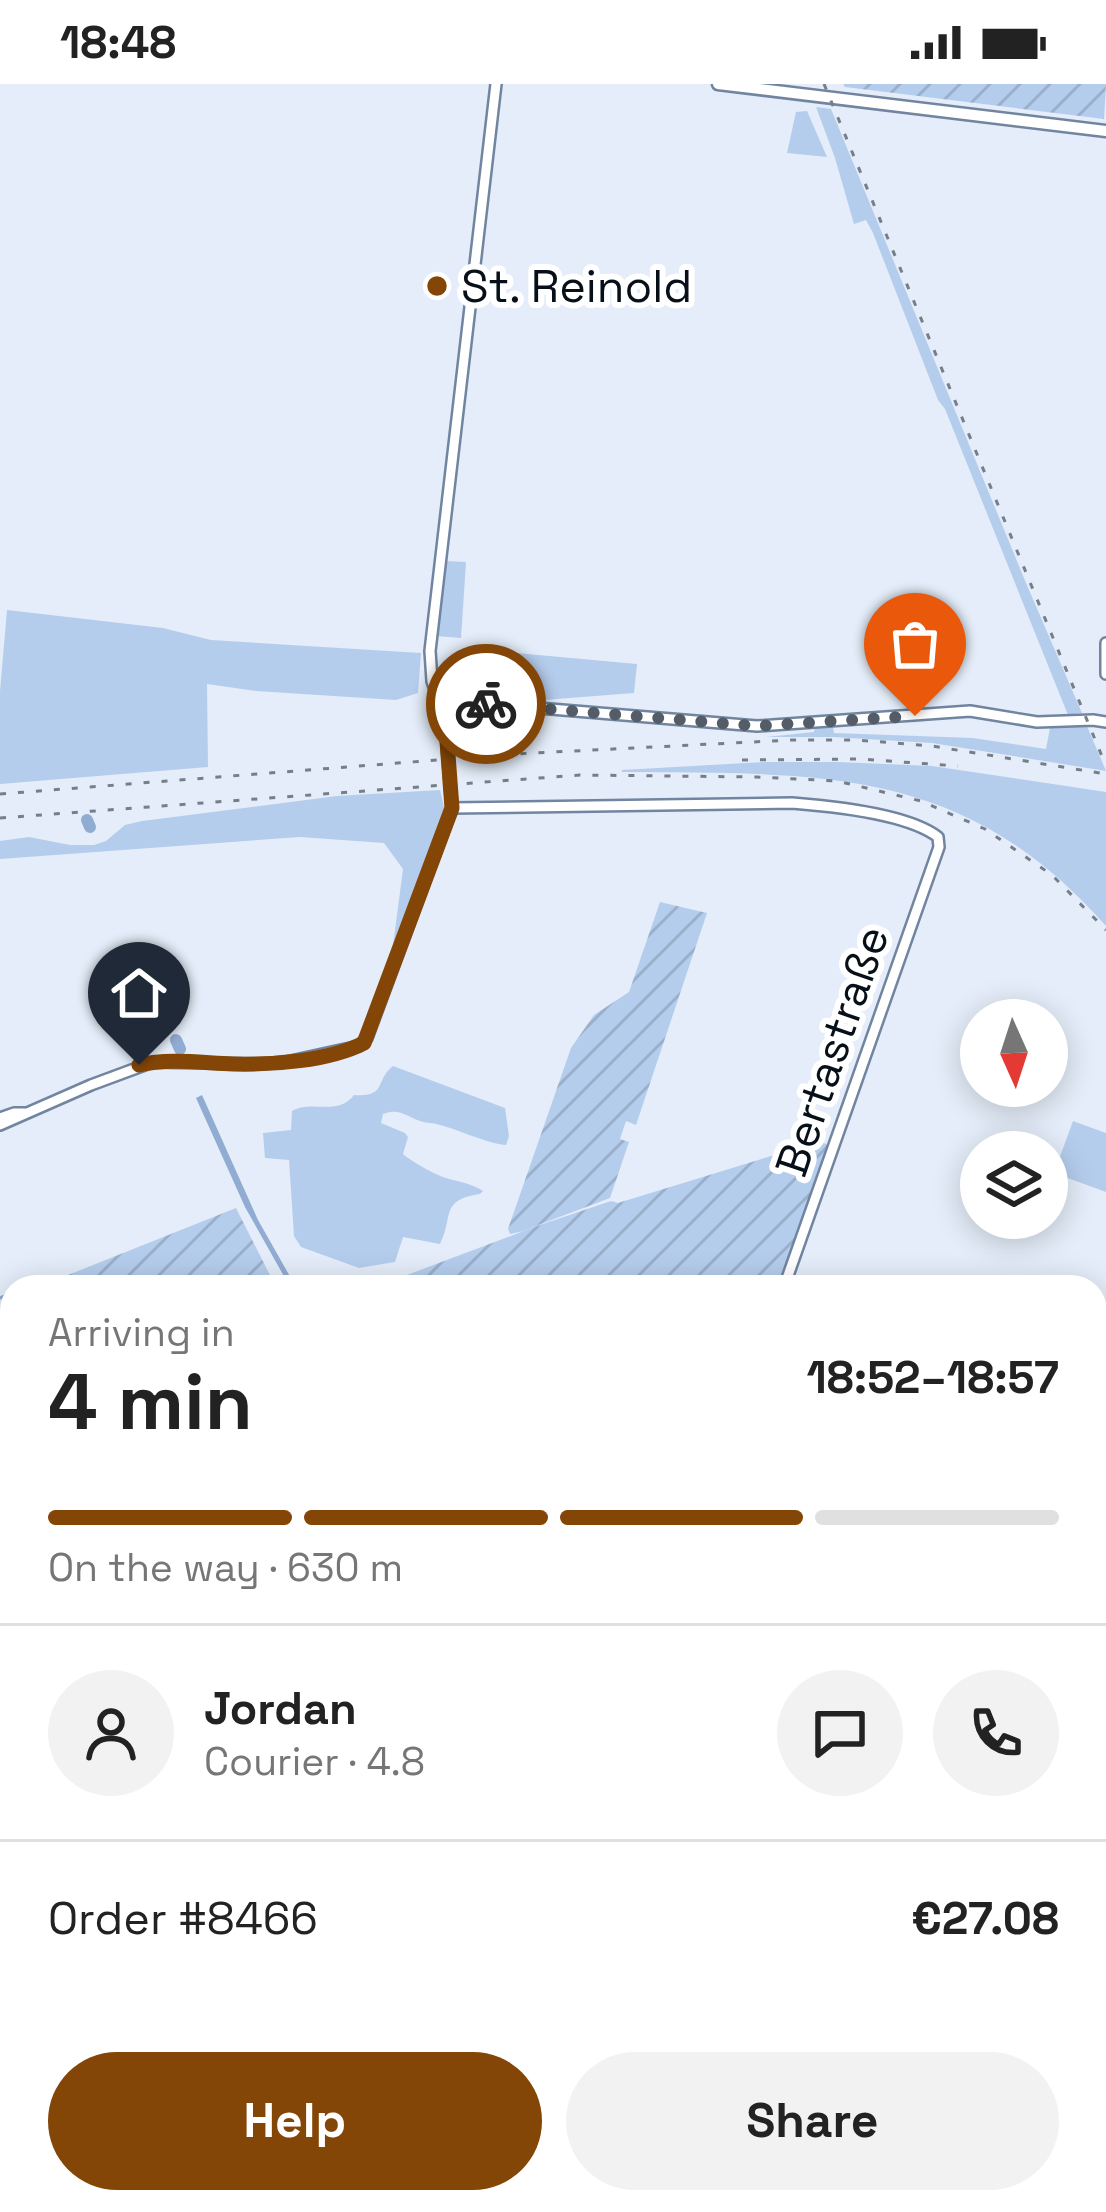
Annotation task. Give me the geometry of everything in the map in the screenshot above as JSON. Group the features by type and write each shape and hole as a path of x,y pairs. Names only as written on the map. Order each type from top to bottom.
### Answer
{"main road":[{"path":"718,84 1106,131"}],"street":[{"path":"0,1122 153,1062 286,1062 364,1043 452,808 441,704 431,673 431,643 496,84"},
{"path":"1106,644 1106,674"},
{"path":"441,704 470,699 478,704 757,726 970,712 1037,722 1101,719"},
{"name":"Bertastraße","path":"452,808 792,802 895,820 938,837 939,847 788,1275"}],"shaded area":[{"path":"843,84 1106,84 1104,119 845,87"},
{"path":"816,107 831,109 1082,713 1068,715 873,233 866,220 854,224"},
{"path":"807,111 827,157 787,153 796,112"},
{"path":"447,561 466,562 461,638 436,636"},
{"path":"7,610 163,628 211,640 421,653 418,693 396,700 207,684 208,767 0,784 0,691"},
{"path":"463,648 637,664 634,693 518,702 460,693"},
{"path":"833,726 834,733 973,738 1046,749 1050,728 1087,726 1106,771 932,743 766,737"},
{"path":"766,762 932,766 1106,792 1106,926 1052,873 998,834 942,807 885,789 824,779 622,772"},
{"path":"440,790 445,811 391,961 403,869 384,843 300,837 0,859 0,841 29,837 94,845 125,825 142,821 337,796"},
{"path":"660,902 707,913 636,1125 626,1121 620,1139 629,1142 610,1198 525,1230 820,1141 828,1145 782,1275 407,1275 524,1231 510,1234 508,1229 571,1048 594,1015 629,992"},
{"path":"393,1066 505,1108 509,1136 506,1145 499,1144 398,1112 383,1114 381,1123 408,1137 403,1154 435,1174 483,1191 453,1205 440,1244 403,1237 395,1262 359,1268 301,1247 294,1236 289,1160 265,1158 263,1133 291,1130 292,1111 300,1108 332,1107 354,1095 376,1091"},
{"path":"202,1095 258,1220 289,1275 283,1275 245,1207 196,1098"},
{"path":"1073,1121 1106,1133 1106,1192 1068,1178 1068,1135"},
{"path":"236,1208 270,1275 68,1275"}],"waterway":[{"path":"87,820 90,827"},
{"path":"176,1040 180,1049"}],"railway":[{"path":"824,84 1106,766"},
{"path":"0,794 514,754 792,740 932,746 1106,774"},
{"path":"742,760 860,759 958,766"},
{"path":"0,818 580,775 837,781 921,801 985,829 1052,875 1106,930"}],"way so far":[{"path":"486,704 757,726 915,716"}],"place":[{"name":"St. Reinold","path":"437,286"}],"route":[{"path":"139,1065 166,1060 286,1062 364,1043 452,808 439,699 486,704"}]}
